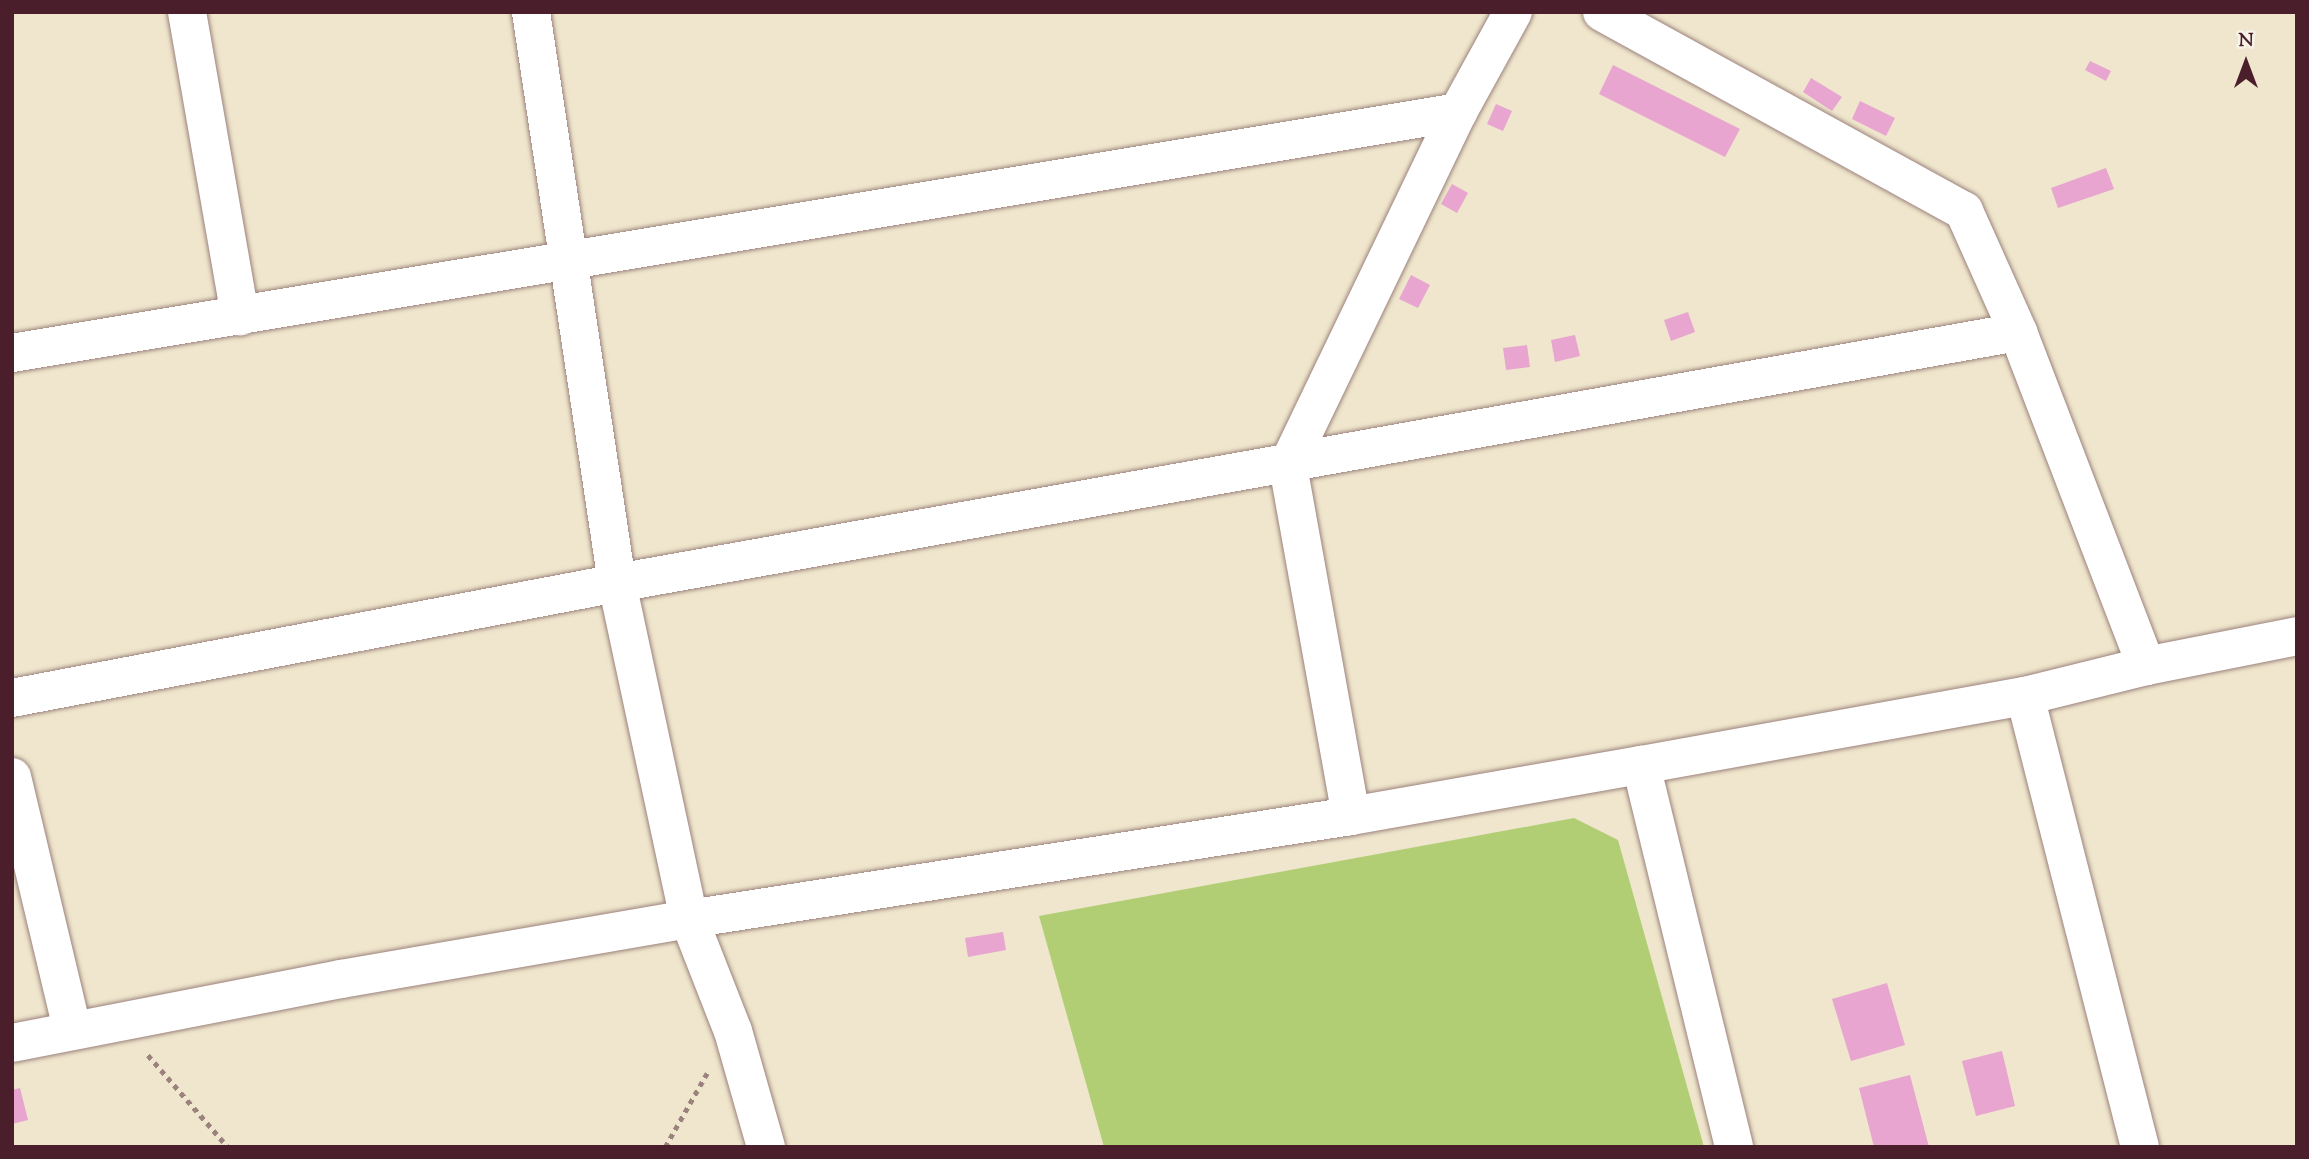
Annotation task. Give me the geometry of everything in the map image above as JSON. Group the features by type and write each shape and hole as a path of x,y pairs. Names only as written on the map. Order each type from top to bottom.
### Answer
{"street":[{"path":"187,12 240,316"},
{"path":"531,12 617,583 689,919 733,1031 766,1147"},
{"path":"1351,816 1288,465 1458,113 1513,12"},
{"path":"1602,12 1964,211 2018,332 2146,666"},
{"path":"12,353 1458,113"},
{"path":"12,698 617,583 1288,465 2018,332"},
{"path":"12,1043 72,1029 689,919 1351,816 1642,765 2025,696 2146,666 2297,636"},
{"path":"2025,696 2140,1147"},
{"path":"1642,765 1734,1147"},
{"path":"12,777 72,1029"}],"path":[{"path":"665,1147 733,1031"}],"green space":[{"path":"1574,818 1618,840 1704,1147 1104,1147 1039,916"}],"building":[{"path":"2090,61 2111,71 2106,81 2085,70"},
{"path":"1613,65 1740,129 1725,157 1599,94"},
{"path":"1811,78 1842,97 1832,111 1803,92"},
{"path":"1860,101 1895,118 1886,136 1852,119"},
{"path":"1496,104 1512,111 1503,131 1487,124"},
{"path":"2106,168 2114,189 2058,208 2051,188"},
{"path":"1452,184 1468,193 1457,213 1441,204"},
{"path":"1411,275 1430,285 1418,308 1399,299"},
{"path":"1688,312 1695,332 1671,341 1664,320"},
{"path":"1575,335 1580,356 1555,362 1551,340"},
{"path":"1527,345 1530,367 1506,370 1503,348"},
{"path":"1003,932 1006,950 968,957 965,938"},
{"path":"1887,983 1905,1045 1851,1061 1832,999"},
{"path":"2002,1051 2015,1106 1976,1116 1962,1061"},
{"path":"1910,1075 1929,1147 1874,1147 1859,1088"},
{"path":"20,1088 28,1120 12,1124 12,1090"}]}
